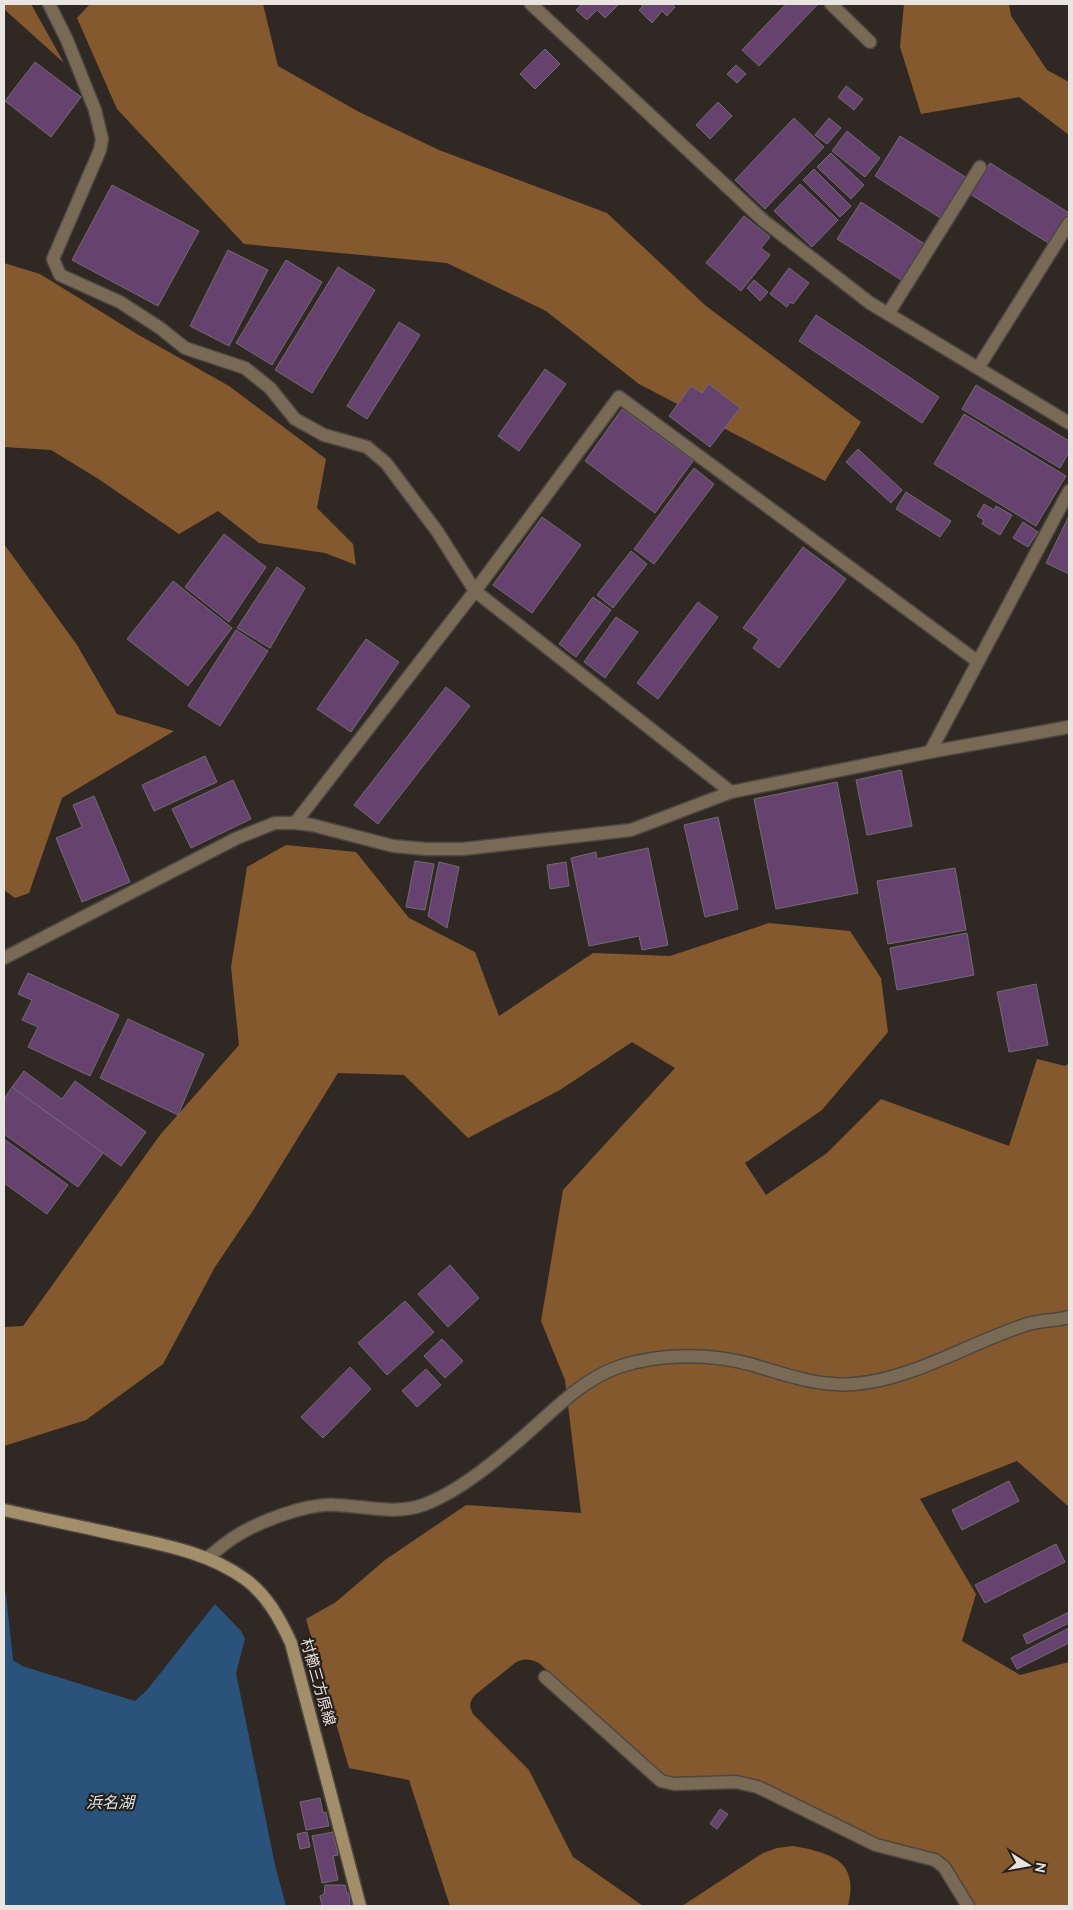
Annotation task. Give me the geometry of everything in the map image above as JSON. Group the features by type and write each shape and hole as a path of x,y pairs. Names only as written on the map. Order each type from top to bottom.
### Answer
{"main road":[{"name":"村櫛三方原線","path":"4,1510 174,1547 207,1558 228,1568 246,1580 265,1598 282,1624 291,1643 360,1906"}],"street":[{"path":"49,4 81,73 102,138 100,150 53,259 60,274 120,302 160,328 185,348 244,368 270,388 295,419 324,435 367,447 386,463 437,531 475,591 732,792"},
{"path":"531,4 764,221 870,303 1069,423"},
{"path":"831,4 870,42"},
{"path":"888,314 980,168"},
{"path":"978,368 1069,223"},
{"path":"295,823 436,638 475,591 619,397 977,661"},
{"path":"930,752 1069,491"},
{"path":"4,958 237,838 275,823 312,825 393,846 426,849 463,849 631,830 732,792 930,752 1069,727"},
{"path":"207,1558 244,1531 304,1508 332,1504 401,1510 425,1504 440,1497 491,1463 584,1384 602,1374 632,1364 660,1358 729,1359 772,1372 831,1384 854,1384 898,1375 1027,1324 1069,1317"},
{"path":"545,1677 661,1781 674,1784 736,1782 758,1787 859,1838 894,1851 935,1860 944,1867 968,1906"}],"shaded area":[{"path":"4,4 31,4 64,63 4,9"},
{"path":"90,4 263,4 278,66 359,112 439,150 607,213 706,306 861,422 825,481 639,384 546,311 447,263 244,244 117,109 77,18"},
{"path":"904,4 1009,4 1011,16 1047,70 1069,82 1069,135 1019,97 921,114 900,47"},
{"path":"4,263 40,274 137,334 229,386 326,459 317,508 353,544 356,565 325,553 259,543 218,511 179,534 97,478 51,450 4,447"},
{"path":"4,544 77,645 117,714 174,731 62,798 29,893 15,898 4,890"},
{"path":"286,845 356,852 409,918 475,952 499,1016 593,953 670,956 769,923 850,931 881,978 888,1032 822,1110 745,1163 766,1195 827,1153 881,1099 1009,1146 1037,1059 1065,1066 1069,1063 1069,1507 1017,1461 920,1499 976,1594 962,1641 1020,1675 1069,1662 1069,1906 975,1906 949,1863 938,1855 878,1839 752,1779 736,1776 674,1778 664,1776 539,1663 530,1660 521,1660 515,1663 475,1695 470,1706 473,1714 529,1770 573,1857 643,1906 450,1906 409,1780 349,1768 306,1619 336,1602 385,1560 466,1505 581,1513 565,1380 541,1321 563,1190 675,1068 632,1042 560,1090 468,1138 404,1075 338,1073 254,1209 215,1267 163,1364 86,1420 4,1446 4,1327 23,1326 160,1135 239,1045 231,967 247,867"},
{"path":"793,1846 830,1856 846,1869 850,1879 848,1906 682,1906 763,1853 777,1848"}],"water":[{"name":"浜名湖","path":"4,1588 13,1660 22,1666 135,1701 147,1690 215,1604 241,1631 245,1639 236,1673 275,1865 286,1906 4,1906"}],"building":[{"path":"582,4 619,4 605,18 597,10 587,20 576,10"},
{"path":"640,4 672,4 675,7 667,16 662,11 652,23 639,10 643,6"},
{"path":"786,4 818,4 759,66 742,50"},
{"path":"545,49 560,64 535,89 520,74"},
{"path":"35,62 81,97 51,137 5,101"},
{"path":"736,65 746,74 737,83 727,74"},
{"path":"846,86 863,99 854,110 838,97"},
{"path":"718,102 732,116 710,139 696,125"},
{"path":"794,118 824,147 765,209 735,180"},
{"path":"829,118 841,128 827,144 815,135"},
{"path":"847,131 880,158 865,177 832,151"},
{"path":"900,136 967,178 942,219 875,176"},
{"path":"831,153 864,185 851,199 817,167"},
{"path":"990,163 1069,213 1050,244 970,194"},
{"path":"814,169 851,206 840,217 803,180"},
{"path":"800,184 838,220 812,247 774,211"},
{"path":"112,185 199,231 158,306 72,260"},
{"path":"861,202 926,245 903,281 837,239"},
{"path":"744,216 770,237 761,248 770,255 741,291 706,263"},
{"path":"228,250 268,270 229,346 190,326"},
{"path":"286,260 322,282 272,365 236,343"},
{"path":"338,267 375,290 312,393 275,370"},
{"path":"789,268 809,283 793,304 790,302 787,307 770,294"},
{"path":"754,280 768,292 760,301 747,288"},
{"path":"816,315 939,397 922,423 799,341"},
{"path":"399,322 420,335 367,419 347,406"},
{"path":"545,369 566,384 519,451 498,436"},
{"path":"709,384 740,408 710,447 669,416 691,386 702,393"},
{"path":"976,385 1069,441 1069,452 1060,468 962,409"},
{"path":"622,409 693,461 655,513 585,461"},
{"path":"964,414 1066,476 1036,526 934,464"},
{"path":"858,449 902,490 891,503 846,462"},
{"path":"694,468 714,484 654,564 634,549"},
{"path":"906,492 951,521 940,537 896,509"},
{"path":"984,504 994,510 996,506 1012,515 1000,535 982,524 984,520 977,516"},
{"path":"1069,516 1069,574 1046,563"},
{"path":"542,517 581,545 532,613 493,585"},
{"path":"1023,522 1038,532 1028,547 1013,538"},
{"path":"224,534 266,567 229,622 185,587"},
{"path":"803,547 846,579 779,668 753,648 759,639 743,628"},
{"path":"631,551 647,564 613,608 597,595"},
{"path":"277,567 305,588 270,648 237,628"},
{"path":"173,581 232,628 188,686 127,639"},
{"path":"593,597 611,610 576,657 559,644"},
{"path":"698,602 718,617 658,699 637,683"},
{"path":"616,617 638,632 605,678 584,662"},
{"path":"236,630 268,651 220,726 188,706"},
{"path":"366,639 399,662 351,732 317,709"},
{"path":"446,687 470,706 378,824 354,805"},
{"path":"205,756 217,782 154,811 142,785"},
{"path":"901,770 912,826 867,835 856,780"},
{"path":"233,780 251,819 191,848 172,809"},
{"path":"837,782 858,893 776,909 754,799"},
{"path":"94,796 130,882 82,902 56,838 82,827 73,805"},
{"path":"718,817 738,909 705,917 684,825"},
{"path":"648,848 668,945 642,950 639,936 589,946 571,858 596,852 597,859"},
{"path":"415,861 434,864 425,910 406,907"},
{"path":"439,862 459,867 447,928 428,916"},
{"path":"566,862 569,886 550,889 547,865"},
{"path":"955,868 966,930 888,944 877,881"},
{"path":"967,933 974,975 897,990 890,948"},
{"path":"28,973 119,1015 90,1076 28,1047 38,1027 22,1020 32,1000 18,994"},
{"path":"1036,984 1048,1045 1009,1052 997,992"},
{"path":"128,1019 204,1054 178,1115 100,1078"},
{"path":"24,1071 62,1099 75,1081 146,1132 121,1166 12,1087"},
{"path":"12,1087 103,1153 78,1187 4,1134 4,1099"},
{"path":"4,1139 68,1185 47,1214 4,1183"},
{"path":"450,1265 479,1298 448,1327 418,1294"},
{"path":"405,1301 434,1332 387,1375 358,1343"},
{"path":"442,1339 463,1361 445,1378 424,1356"},
{"path":"350,1367 371,1389 323,1438 301,1417"},
{"path":"426,1369 441,1385 417,1407 402,1391"},
{"path":"1009,1481 1019,1501 962,1530 952,1510"},
{"path":"1056,1544 1065,1562 985,1603 975,1585"},
{"path":"1069,1612 1069,1623 1027,1644 1023,1635"},
{"path":"1069,1628 1069,1643 1017,1669 1011,1658"},
{"path":"320,1798 323,1813 326,1812 329,1826 306,1830 300,1802"},
{"path":"720,1809 728,1814 717,1829 710,1824"},
{"path":"307,1832 310,1847 300,1849 297,1834"},
{"path":"333,1832 338,1855 333,1856 338,1880 322,1883 312,1836"},
{"path":"325,1885 345,1885 347,1893 349,1893 350,1906 322,1906 320,1896 324,1894"}]}
